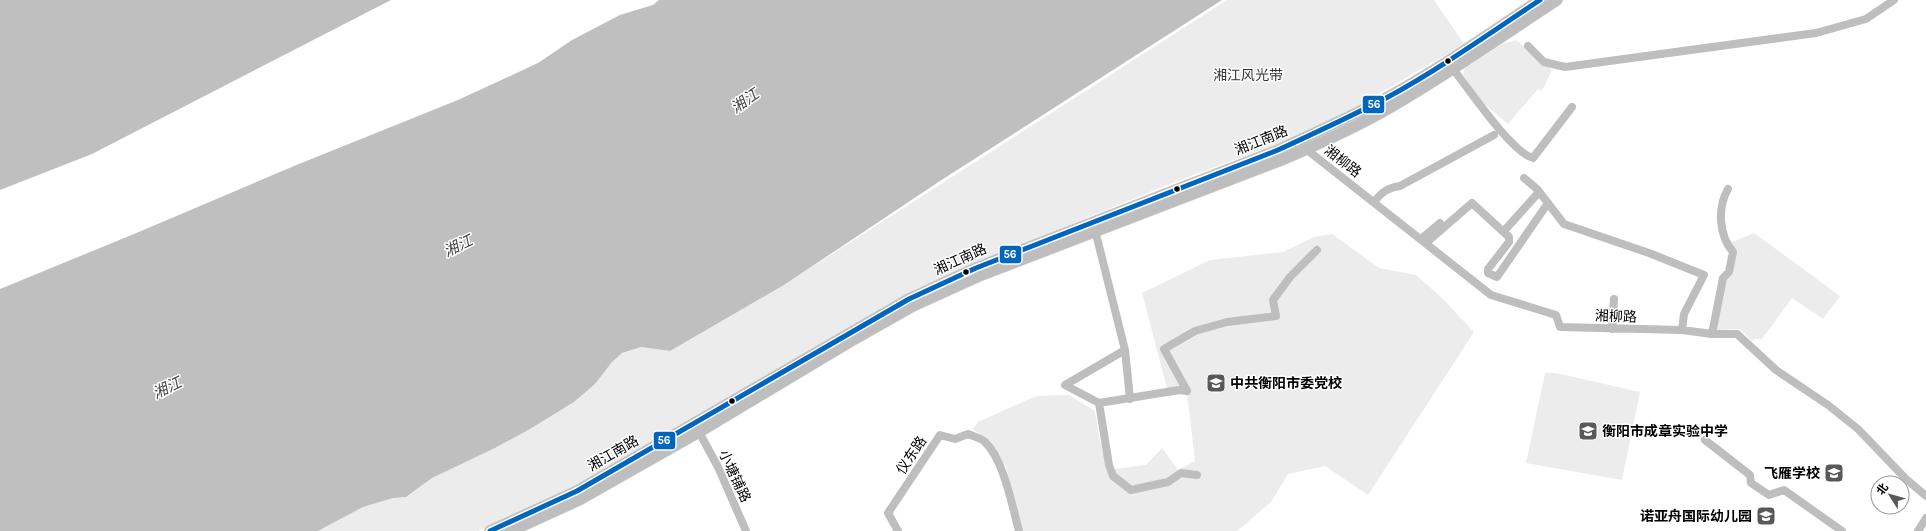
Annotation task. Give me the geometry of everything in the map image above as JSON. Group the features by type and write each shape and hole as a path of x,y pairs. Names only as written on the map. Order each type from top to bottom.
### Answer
{"main road":[{"name":"湘江南路","path":"490,531 576,491 909,299 976,268 1278,150 1326,128 1389,96 1450,59 1540,0"},
{"name":"湘江南路","path":"511,531 578,500 699,432 851,341 913,306 979,276 1306,149 1391,107 1453,69 1557,0"}],"street":[{"path":"1528,46 1544,62 1565,67 1816,33 1866,20 1894,0"},
{"path":"1453,69 1509,139 1526,156 1533,158 1572,107"},
{"path":"1374,202 1382,192 1390,187 1400,186 1494,135"},
{"name":"湘柳路","path":"1306,149 1491,295 1556,315 1560,327 1682,330 1712,334 1737,334 1776,370 1828,405 1858,429 1906,479 1926,496"},
{"path":"1524,178 1539,192 1564,224 1649,253 1704,275 1684,314 1682,330"},
{"path":"1712,334 1723,278 1729,272 1733,252 1726,244 1721,216 1723,198 1728,189"},
{"path":"1504,232 1539,192"},
{"path":"1424,241 1437,228 1472,203 1510,237 1509,242 1487,271 1495,278 1548,203"},
{"path":"1096,230 1125,350 1130,399"},
{"path":"1125,350 1065,385 1099,403 1179,390 1187,391 1164,349 1195,331 1227,322 1276,316 1274,300 1290,277 1316,250"},
{"path":"1612,329 1614,300"},
{"path":"1099,403 1111,471 1113,476 1131,490 1168,482 1181,473 1197,475"},
{"name":"小塘铺路","path":"699,432 718,467 746,531"},
{"name":"仪东路","path":"898,531 888,513 940,435 955,439 968,434 985,441 1002,468 1003,478 1019,531"},
{"path":"1705,440 1750,475 1751,483 1769,494 1784,490 1842,531"},
{"path":"1918,531 1926,518"}],"green space":[{"name":"湘江风光带","path":"1227,0 1434,0 1464,44 1341,116 1289,139 1167,185 957,271 717,404 577,485 478,531 318,531 363,507 393,498 406,497 432,478 495,448 530,429 574,402 595,384 612,362 622,353 641,347 670,351 784,285"},
{"path":"1516,40 1552,70 1542,91 1538,89 1508,124 1480,100 1463,74 1465,68 1502,44"},
{"path":"1754,233 1840,296 1823,319 1792,298 1762,339 1755,339 1752,341 1740,329 1717,330 1721,299 1726,281 1732,274 1737,252 1730,243"},
{"name":"中共衡阳市委党校","path":"1332,234 1379,268 1416,275 1443,299 1474,332 1368,495 1325,466 1288,474 1271,502 1237,531 1022,531 1006,467 988,440 973,429 978,422 1036,396 1069,395 1095,411 1107,470 1146,465 1162,448 1178,470 1195,461 1187,393 1169,396 1142,293 1210,260 1283,252 1314,237"},
{"path":"1545,373 1556,373 1640,392 1622,480 1526,463"}],"water":[{"path":"0,0 391,0 92,154 0,190"},
{"name":"湘江","path":"659,0 1222,0 940,181 784,285 670,351 641,347 622,353 612,362 595,384 574,402 495,448 432,478 406,497 393,498 363,507 318,531 0,531 0,289 294,166 458,100 538,63 572,40 620,15 653,5"}],"transit line":[{"name":"56","path":"490,531 577,491 909,299 976,268 1278,150 1388,97 1446,62 1540,0"}],"place":[{"name":"中共衡阳市委党校","path":"1216,383"},
{"name":"衡阳市成章实验中学","path":"1588,431"},
{"name":"飞雁学校","path":"1834,473"},
{"name":"诺亚舟国际幼儿园","path":"1766,516"}]}
